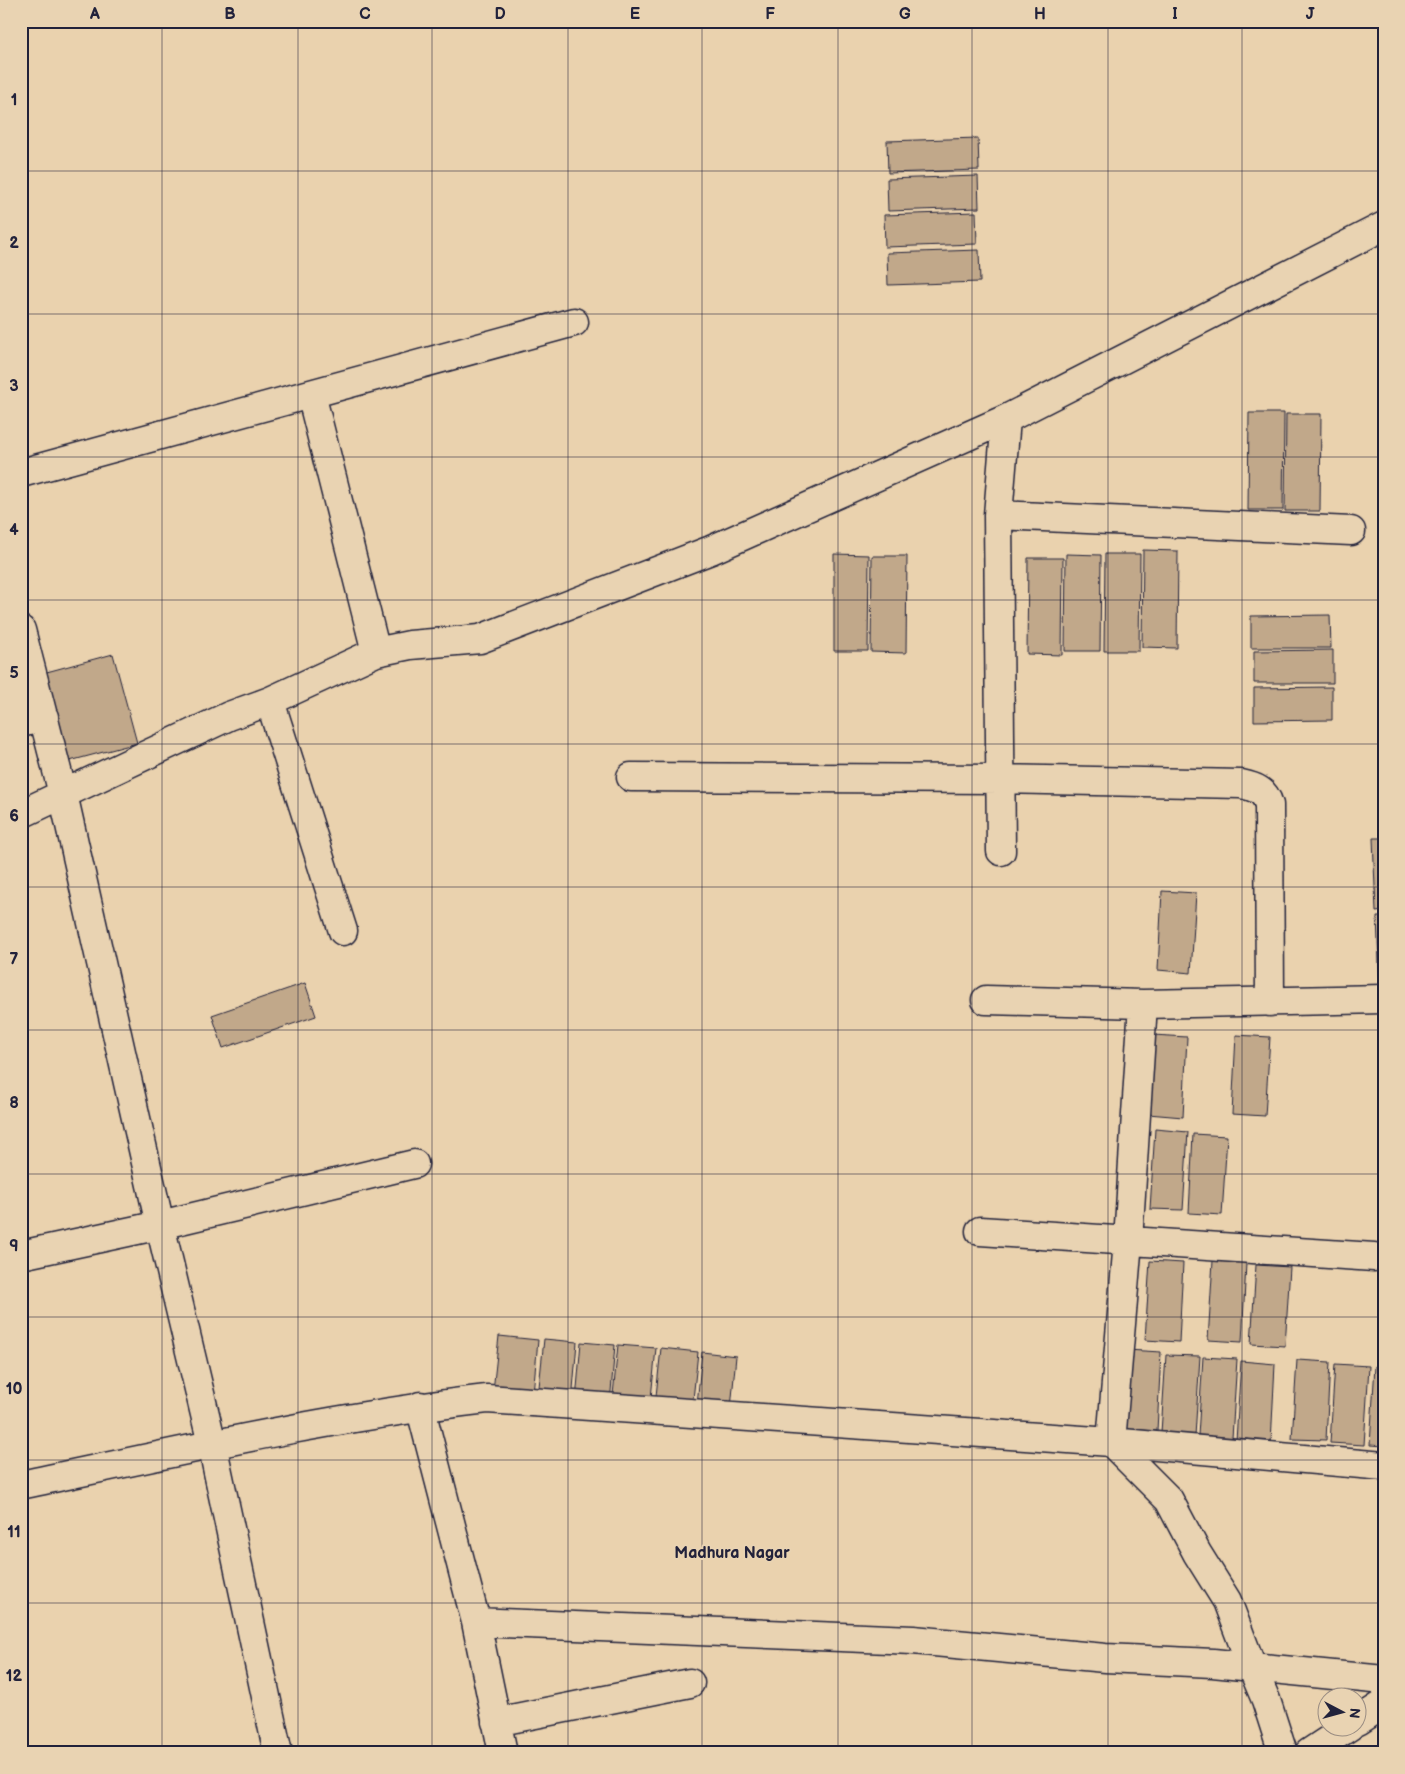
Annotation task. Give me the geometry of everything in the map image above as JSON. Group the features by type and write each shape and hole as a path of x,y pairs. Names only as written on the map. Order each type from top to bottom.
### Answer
{"street":[{"path":"21,814 229,716 270,701 376,652 410,645 480,639 711,550 1006,419 1384,226"},
{"path":"21,473 574,322"},
{"path":"311,394 376,652"},
{"path":"1002,850 998,515 1006,419"},
{"path":"998,515 1350,530"},
{"path":"21,630 33,720 63,794 160,1225 212,1444 278,1753"},
{"path":"270,701 343,931"},
{"path":"631,777 1001,778 1241,784 1257,787 1267,797 1270,804 1270,1002"},
{"path":"986,1000 1143,1004 1384,1000"},
{"path":"1143,1004 1128,1241 1111,1442 1169,1500 1197,1553 1227,1601 1266,1700 1283,1753"},
{"path":"21,1255 160,1225 414,1164"},
{"path":"980,1231 1374,1257"},
{"path":"21,1484 212,1444 420,1406 487,1398 1111,1442 1384,1466"},
{"path":"420,1406 476,1622 502,1753"},
{"path":"476,1622 912,1640 1105,1658 1212,1663 1384,1680"},
{"path":"496,1722 690,1684"},
{"path":"1368,1714 1384,1704"},
{"path":"1309,1753 1335,1736"}],"building":[{"path":"978,138 979,170 888,173 887,141"},
{"path":"978,176 979,208 888,211 887,179"},
{"path":"976,212 977,244 885,247 884,215"},
{"path":"979,250 980,282 888,285 887,253"},
{"path":"1249,413 1284,413 1283,510 1248,510"},
{"path":"1286,414 1321,414 1320,511 1285,511"},
{"path":"1143,550 1178,551 1177,648 1142,647"},
{"path":"834,554 869,555 868,651 834,651"},
{"path":"1066,554 1101,555 1100,651 1065,651"},
{"path":"1105,554 1140,554 1139,651 1104,651"},
{"path":"872,556 907,556 906,653 871,652"},
{"path":"1028,558 1063,558 1062,655 1027,654"},
{"path":"1330,615 1331,648 1251,648 1251,616"},
{"path":"1333,650 1333,683 1254,683 1254,651"},
{"path":"113,654 137,743 66,762 43,673"},
{"path":"1332,687 1332,720 1254,721 1254,688"},
{"path":"1373,838 1384,838 1384,911 1376,912"},
{"path":"1162,891 1196,893 1191,973 1158,970"},
{"path":"1377,917 1384,917 1384,989 1380,990"},
{"path":"305,983 316,1016 223,1048 212,1015"},
{"path":"1153,1035 1187,1037 1183,1117 1148,1114"},
{"path":"1236,1035 1270,1037 1265,1116 1232,1114"},
{"path":"1155,1129 1188,1132 1183,1210 1150,1209"},
{"path":"1193,1134 1227,1136 1222,1215 1189,1213"},
{"path":"1150,1261 1183,1263 1179,1342 1145,1340"},
{"path":"1213,1261 1246,1263 1242,1342 1208,1340"},
{"path":"1256,1265 1290,1267 1285,1346 1251,1344"},
{"path":"499,1336 538,1340 533,1394 493,1391"},
{"path":"544,1339 577,1342 572,1401 538,1397"},
{"path":"581,1342 615,1345 610,1403 576,1400"},
{"path":"618,1345 656,1348 650,1408 612,1405"},
{"path":"661,1348 698,1352 692,1409 655,1406"},
{"path":"1127,1350 1161,1352 1157,1431 1122,1429"},
{"path":"702,1352 736,1356 731,1408 697,1405"},
{"path":"1166,1355 1200,1356 1195,1436 1161,1433"},
{"path":"1203,1357 1237,1359 1232,1438 1198,1436"},
{"path":"1297,1360 1330,1362 1326,1440 1292,1439"},
{"path":"1241,1361 1275,1364 1271,1443 1236,1441"},
{"path":"1335,1364 1369,1366 1364,1445 1330,1443"},
{"path":"1375,1366 1384,1367 1384,1446 1370,1445"}],"district":[{"name":"Madhura Nagar","path":"732,1553"}]}
